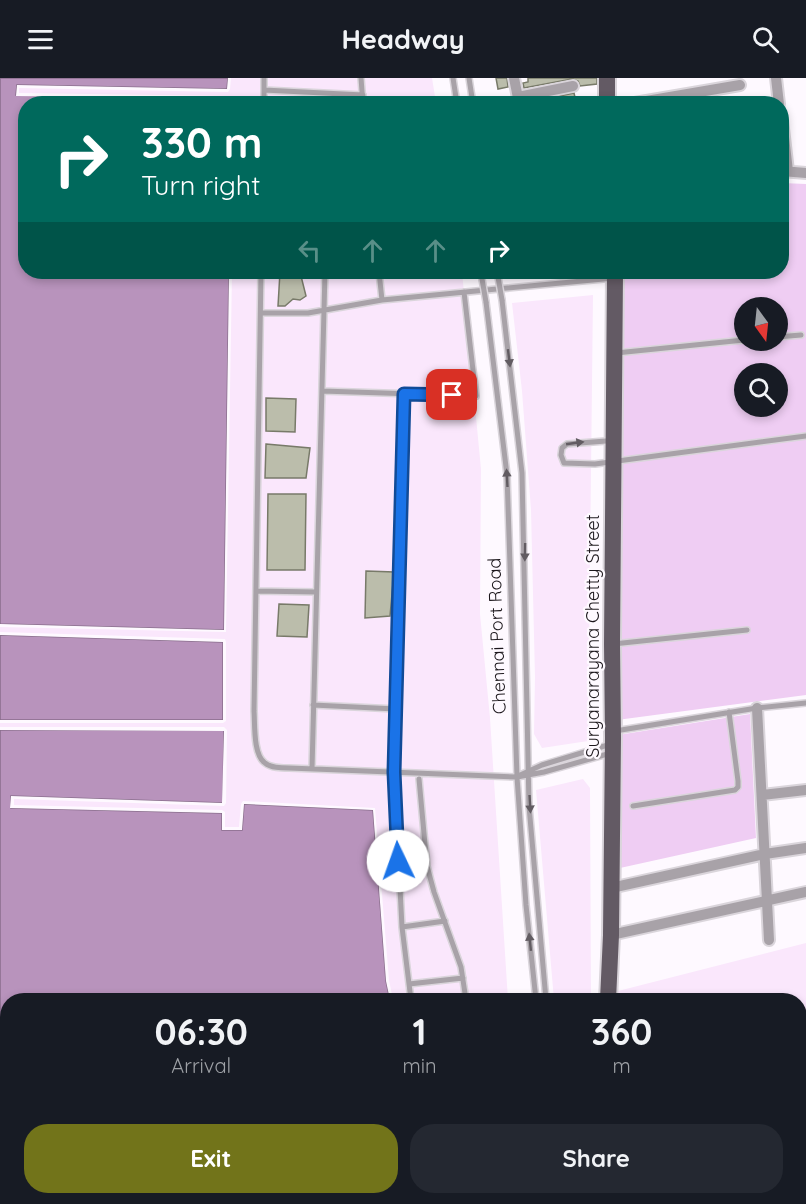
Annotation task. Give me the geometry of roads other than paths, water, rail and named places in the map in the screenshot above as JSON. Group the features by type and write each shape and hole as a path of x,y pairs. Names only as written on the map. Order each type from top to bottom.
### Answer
{"main road":[{"path":"607,78 607,96"},
{"path":"616,78 616,96"},
{"name":"Suryanarayana Chetty Street","path":"608,993 611,935 609,462 614,353 611,279"},
{"name":"Suryanarayana Chetty Street","path":"598,993 612,644 609,462 606,441 611,279"}],"street":[{"path":"514,78 518,96"},
{"path":"776,78 779,96"},
{"path":"675,96 740,85"},
{"path":"534,96 573,86"},
{"path":"789,171 806,173"},
{"path":"757,708 769,940"},
{"path":"762,795 806,790"},
{"path":"611,888 765,854 806,848"},
{"path":"611,935 806,892"}],"lane":[{"path":"264,78 264,96"},
{"path":"264,90 363,95 361,78"},
{"path":"453,78 456,96"},
{"path":"469,78 472,96"},
{"path":"261,279 254,711 261,760 272,766 312,769 517,777 609,746 729,712 806,703"},
{"path":"312,769 325,279"},
{"path":"380,279 382,300"},
{"name":"Chennai Port Road","path":"482,279 507,475 517,777 526,905 535,993"},
{"name":"Chennai Port Road","path":"499,279 522,473 525,522 528,773 545,993"},
{"path":"261,313 298,314 382,300 576,279"},
{"path":"322,391 476,396 464,292"},
{"path":"788,336 801,335"},
{"path":"614,353 734,341"},
{"path":"404,394 394,772 402,927 410,993"},
{"path":"606,441 567,444 562,448 561,455 564,464 609,462 806,436"},
{"path":"256,591 316,592"},
{"path":"612,644 747,630"},
{"path":"313,705 396,709"},
{"path":"633,806 735,790 738,787 738,781 729,712"},
{"path":"419,779 427,866 461,966 465,993"},
{"path":"402,927 445,921"},
{"path":"409,984 463,978"}]}
